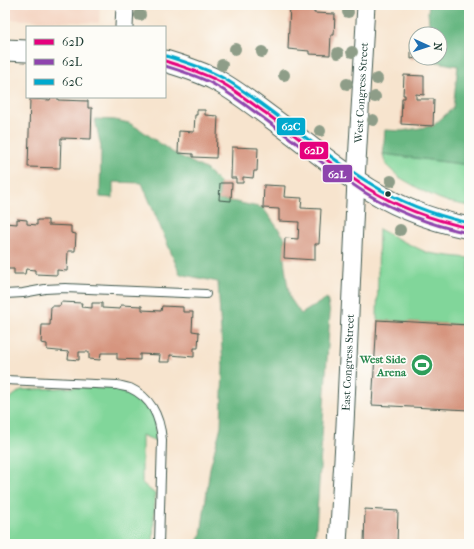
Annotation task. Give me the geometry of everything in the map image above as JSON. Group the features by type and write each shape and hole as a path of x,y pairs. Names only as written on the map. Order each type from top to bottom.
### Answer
{"street":[{"path":"124,26 125,5"},
{"name":"West Congress Street","path":"356,180 366,5"},
{"path":"5,50 26,51"},
{"path":"166,62 203,74 228,87 356,180 398,204 442,222 469,228"},
{"name":"East Congress Street","path":"338,544 346,417 356,180"}],"lane":[{"path":"5,294 65,288 206,294"},
{"path":"5,380 117,385 130,389 150,403 161,427 162,440 159,544"}],"shaded area":[{"path":"5,5 100,5 99,23 5,19"}],"green space":[{"path":"429,5 469,5 469,165 383,154 385,130 402,131 433,126 453,108 458,66 448,64 448,26 429,26"},
{"path":"95,119 115,120 129,123 172,152 207,170 220,183 219,200 263,208 285,238 284,259 290,298 301,314 327,298 330,313 315,544 195,544 201,535 210,468 221,426 223,367 218,282 180,274 142,183 113,182 113,198 100,197 101,147"},
{"path":"383,154 469,165 469,206 438,198 399,177 386,165"},
{"path":"379,229 428,253 469,258 469,325 377,320"},
{"path":"117,385 130,389 156,414 156,441 142,435 142,483 155,494 153,544 5,544 5,402 21,390"}],"building":[{"path":"290,5 314,6 314,13 335,14 334,35 331,35 330,55 309,54 309,51 288,49"},
{"path":"404,75 424,76 424,95 416,94 416,99 434,99 433,126 401,124 402,98 405,98 405,95 403,95"},
{"path":"51,98 58,98 58,100 88,101 88,108 92,108 91,139 61,138 60,168 28,167 30,99 50,100"},
{"path":"197,110 205,110 205,115 218,116 216,158 193,157 193,154 178,153 179,131 194,132 195,115 197,115"},
{"path":"232,147 258,148 257,171 254,171 253,178 243,177 243,183 236,183 236,178 231,178"},
{"path":"220,183 232,183 231,201 219,200"},
{"path":"264,185 285,186 284,197 302,198 301,208 321,209 319,244 315,244 315,260 284,258 285,238 298,239 299,222 279,221 279,209 263,208"},
{"path":"17,219 27,220 27,224 37,225 37,220 48,220 48,225 71,226 71,233 76,234 75,251 68,251 67,271 57,270 57,275 35,274 35,270 26,269 25,274 14,274 14,269 5,269 5,223 17,224"},
{"path":"61,302 82,303 81,307 92,308 92,303 102,303 102,308 120,309 121,305 142,306 142,310 161,311 162,306 183,307 183,312 193,312 192,331 199,332 198,348 194,348 194,357 170,355 170,362 159,362 160,355 140,354 140,360 117,359 117,353 101,353 100,360 89,359 89,352 79,352 79,360 68,359 69,352 47,350 47,344 41,343 42,325 50,325 51,306 60,306"},
{"name":"West Side Arena","path":"377,320 469,325 469,410 372,405"},
{"path":"365,509 398,511 397,544 364,544"}],"transit line":[{"name":"62C","path":"166,56 202,68 229,81 281,118 344,167 382,191 418,208 469,223"},
{"name":"62D","path":"166,61 201,73 228,87 267,114 341,171 391,202 442,221 469,228"},
{"name":"62L","path":"166,66 213,84 227,92 339,175 376,199 414,217 468,233"}],"place":[{"name":"West Side Arena","path":"422,365"}]}
